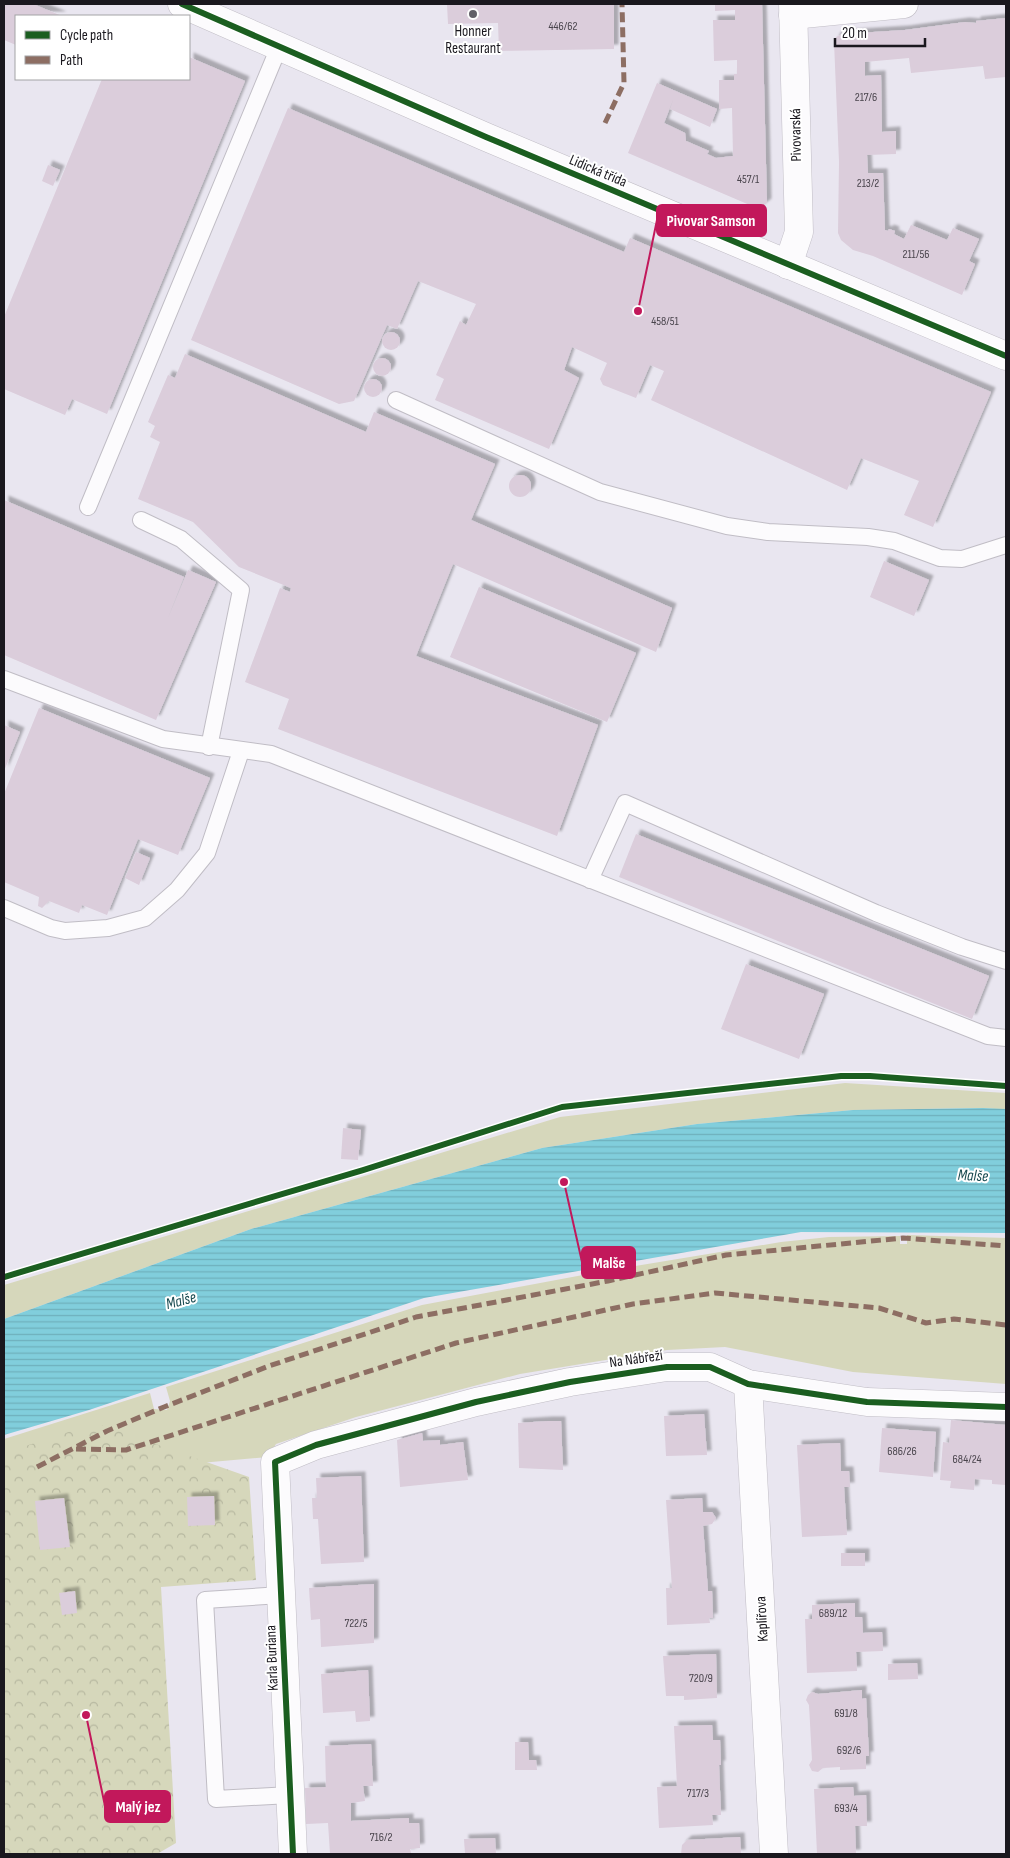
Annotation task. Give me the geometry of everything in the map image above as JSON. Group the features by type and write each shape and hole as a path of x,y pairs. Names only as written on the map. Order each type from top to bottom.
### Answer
{"street":[{"name":"Lidická třída","path":"182,4 788,265 1006,356"},
{"path":"793,9 904,4"},
{"name":"Pivovarská","path":"788,265 799,232 793,9"},
{"name":"Na Nábřeží","path":"275,1462 316,1445 476,1402 570,1382 667,1367 710,1366 748,1384 867,1402 1006,1407"},
{"name":"Kaplířova","path":"748,1384 774,1854"},
{"name":"Karla Buriana","path":"275,1462 293,1854"}],"lane":[{"path":"88,507 279,47"},
{"path":"396,400 600,492 727,526 768,532 868,537 894,542 940,558 962,560 1006,544"},
{"path":"140,520 181,539 241,590 209,747"},
{"path":"4,679 163,739 209,747 271,754 988,1036 1006,1038"},
{"path":"4,908 51,928 79,932 108,928 145,918 177,890 207,853 241,750"},
{"path":"590,880 625,803 876,913 962,947 1006,961"},
{"path":"281,1595 205,1600 216,1799 290,1795"}],"green space":[{"path":"845,1083 1006,1093 1006,1110 983,1108 853,1110 697,1124 542,1148 251,1229 4,1319 4,1285 560,1117"},
{"path":"907,1235 1006,1238 1006,1384 853,1372 725,1347 667,1350 520,1374 356,1417 276,1444 268,1457 189,1464 4,1466 4,1439 150,1393 154,1409 167,1410 170,1401 166,1387 422,1305 599,1272 781,1242 829,1237 900,1236 900,1244 907,1244"},
{"path":"96,1423 249,1477 256,1580 161,1587 176,1843 157,1854 4,1854 4,1453"}],"water":[{"path":"1006,1109 1006,1233 801,1232 424,1298 89,1410 4,1435 4,1319 251,1229 542,1148 697,1124 853,1110"}],"building":[{"path":"4,4 33,4 60,15 15,15 15,45 4,40"},
{"path":"447,4 614,4 614,49 499,51 498,23 448,24"},
{"path":"715,4 762,4 767,203 759,209 628,153 657,83 717,109 710,127 670,109 673,100 664,123 685,133 686,141 709,151 707,154 716,158 733,156 732,108 719,109 719,80 734,80 734,74 737,74 737,60 714,61 713,20 735,20 735,10 715,11"},
{"path":"1006,18 1006,77 985,79 983,66 911,73 909,58 865,62 865,76 881,75 882,132 896,131 896,154 867,155 868,173 883,173 885,230 895,231 894,234 904,239 911,225 947,240 953,228 979,239 969,261 975,264 962,295 873,256 853,250 841,240 838,233 839,162 834,42 836,37 842,34 905,30"},
{"path":"190,57 245,81 107,414 72,399 65,415 4,389 4,317 102,80 190,80"},
{"path":"288,108 624,252 630,238 991,392 933,527 904,515 919,481 861,458 847,490 651,400 664,371 650,365 636,398 603,385 600,379 607,363 572,347 564,370 579,378 549,449 435,400 444,379 436,375 460,321 466,325 476,304 418,281 397,329 387,325 354,401 339,404 191,340"},
{"path":"48,165 60,170 53,186 42,181"},
{"path":"387,332 395,332 400,337 398,348 387,350 382,345 382,337"},
{"path":"185,354 366,432 374,412 495,464 471,520 672,608 656,652 453,564 416,656 598,725 557,836 278,729 289,699 245,682 280,588 290,592 291,588 239,567 193,522 138,499 160,442 150,437 155,426 148,422 168,375 175,378"},
{"path":"378,358 386,358 391,363 389,374 378,376 373,371 373,363"},
{"path":"369,379 377,379 382,384 380,395 369,397 364,392 364,384"},
{"path":"520,475 528,478 531,486 528,494 520,497 512,494 509,486 512,478"},
{"path":"4,500 184,577 168,618 188,570 216,582 156,720 4,655"},
{"path":"884,561 929,580 914,616 870,597"},
{"path":"479,587 636,653 607,722 450,657"},
{"path":"39,708 210,778 178,855 138,839 107,915 82,905 79,913 49,901 42,908 38,906 39,897 4,882 4,794"},
{"path":"4,725 20,732 4,771"},
{"path":"636,834 989,976 972,1019 619,877"},
{"path":"136,852 150,858 139,885 125,878"},
{"path":"746,964 824,994 799,1059 721,1029"},
{"path":"343,1128 361,1130 358,1160 341,1159"},
{"path":"704,1414 707,1455 666,1456 664,1416"},
{"path":"951,1420 1006,1425 1006,1485 992,1484 992,1480 975,1479 974,1490 950,1488 951,1481 940,1480 943,1442 949,1443"},
{"path":"561,1421 563,1470 519,1468 518,1423"},
{"path":"882,1428 936,1432 933,1477 879,1472"},
{"path":"422,1433 423,1441 440,1440 440,1445 463,1442 468,1480 400,1487 397,1440"},
{"path":"840,1443 841,1471 849,1471 850,1487 844,1487 847,1535 802,1537 797,1445"},
{"path":"361,1476 364,1562 321,1564 318,1519 313,1519 312,1498 317,1498 316,1478"},
{"path":"214,1496 215,1525 188,1526 187,1497"},
{"path":"64,1498 70,1547 40,1550 35,1501"},
{"path":"702,1498 703,1512 712,1512 716,1518 712,1524 703,1526 708,1591 712,1591 713,1618 709,1618 710,1623 667,1625 666,1588 672,1588 666,1500"},
{"path":"841,1553 865,1553 865,1566 841,1566"},
{"path":"374,1584 374,1643 321,1647 320,1619 311,1620 309,1588"},
{"path":"75,1591 77,1613 62,1615 59,1593"},
{"path":"855,1603 855,1617 862,1617 863,1633 882,1632 883,1651 856,1652 857,1671 807,1673 805,1619 812,1619 812,1605"},
{"path":"716,1654 717,1698 684,1700 684,1696 666,1696 663,1656"},
{"path":"917,1663 918,1679 888,1680 888,1664"},
{"path":"368,1670 370,1721 356,1722 355,1711 323,1713 321,1674"},
{"path":"862,1690 862,1699 866,1698 869,1756 866,1756 866,1769 840,1770 840,1767 823,1768 818,1772 812,1771 809,1765 812,1760 809,1705 806,1700 808,1695 812,1692 818,1694"},
{"path":"712,1725 713,1740 720,1740 721,1815 712,1815 713,1825 659,1828 657,1787 677,1786 674,1726"},
{"path":"515,1742 528,1742 529,1760 536,1760 537,1770 515,1770"},
{"path":"371,1744 373,1786 363,1786 365,1801 351,1803 351,1821 409,1818 409,1823 419,1823 420,1848 410,1849 411,1853 330,1854 328,1823 306,1824 305,1788 326,1787 325,1746"},
{"path":"853,1787 854,1796 866,1795 867,1826 855,1826 856,1854 817,1854 814,1789"},
{"path":"740,1837 741,1854 681,1854 682,1845 687,1840"},
{"path":"495,1838 496,1854 465,1854 464,1839"}],"marked path":[{"path":"605,123 624,83 622,4"},
{"path":"37,1467 107,1431 164,1407 269,1366 416,1317 608,1281 726,1255 903,1238 1006,1246"},
{"path":"76,1449 126,1450 456,1343 633,1304 715,1293 879,1308 926,1323 954,1319 1006,1325"}],"cycle path":[{"path":"182,4 486,137 1006,356"},
{"path":"4,1277 363,1170 562,1107 841,1076 870,1076 1006,1086"},
{"path":"293,1854 275,1462 316,1445 476,1402 570,1382 667,1367 710,1367 748,1384 867,1402 1006,1407"}],"place":[{"name":"Honner Restaurant","path":"473,14"},
{"name":"Pivovar Samson","path":"638,311"},
{"name":"Malše","path":"564,1182"},
{"name":"Malý jez","path":"86,1715"}]}
